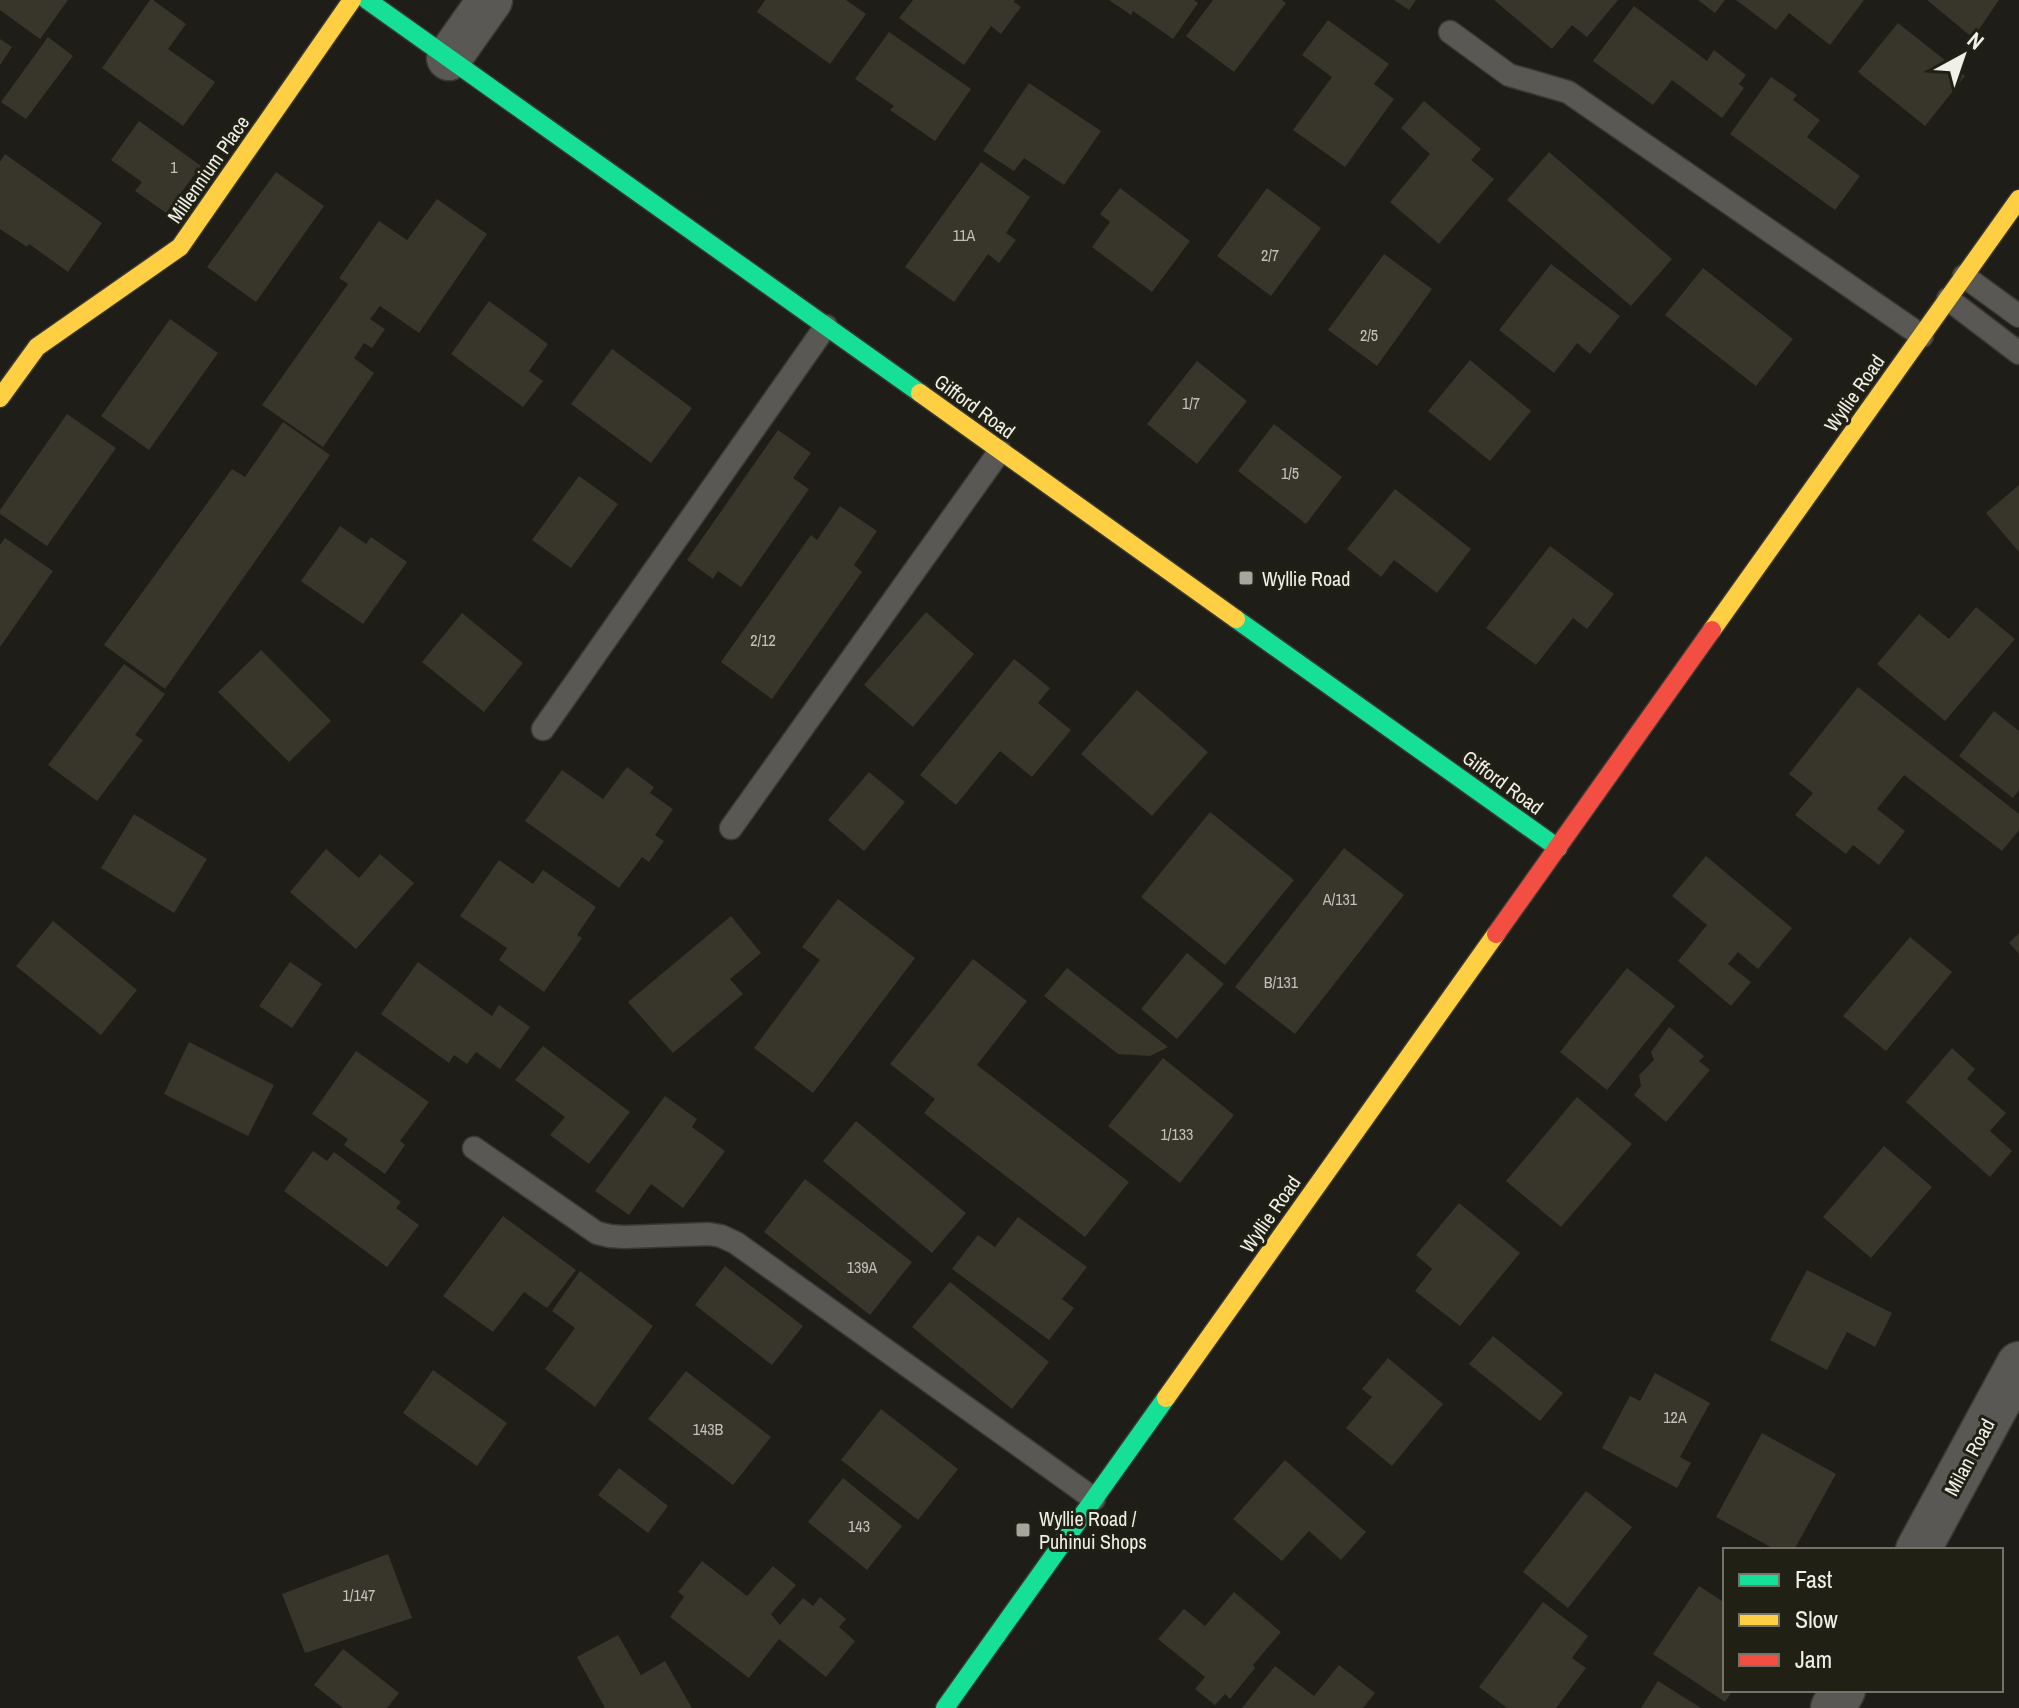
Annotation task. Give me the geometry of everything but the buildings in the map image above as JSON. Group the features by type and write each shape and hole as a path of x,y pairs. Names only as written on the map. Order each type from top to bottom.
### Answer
{"street":[{"name":"Millennium Place","path":"0,398 37,347 180,247 352,0"},
{"name":"Gifford Road","path":"367,0 1558,848"},
{"path":"449,58 490,0"},
{"name":"Wyllie Road","path":"945,1708 2019,199"},
{"name":"Milan Road","path":"1919,1548 2019,1364"}],"lane":[{"path":"1450,32 1509,75 1568,92 1922,336"},
{"path":"1964,276 2019,316"},
{"path":"1948,299 2019,353"},
{"path":"543,729 826,326"},
{"path":"731,828 1000,451"},
{"path":"474,1148 597,1233 624,1237 709,1234 736,1243 1094,1499"}],"traffic: fast":[{"path":"367,0 920,393"},
{"path":"1236,619 1558,848"},
{"path":"945,1708 1166,1398"}],"traffic: slow":[{"path":"0,398 37,347 180,247 352,0"},
{"path":"1712,630 2019,199"},
{"path":"920,393 1236,619"},
{"path":"1166,1398 1496,934"}],"traffic: jam":[{"path":"1496,934 1712,630"}],"place":[{"name":"Wyllie Road","path":"1246,578"},
{"name":"Wyllie Road / Puhinui Shops","path":"1023,1530"}]}
